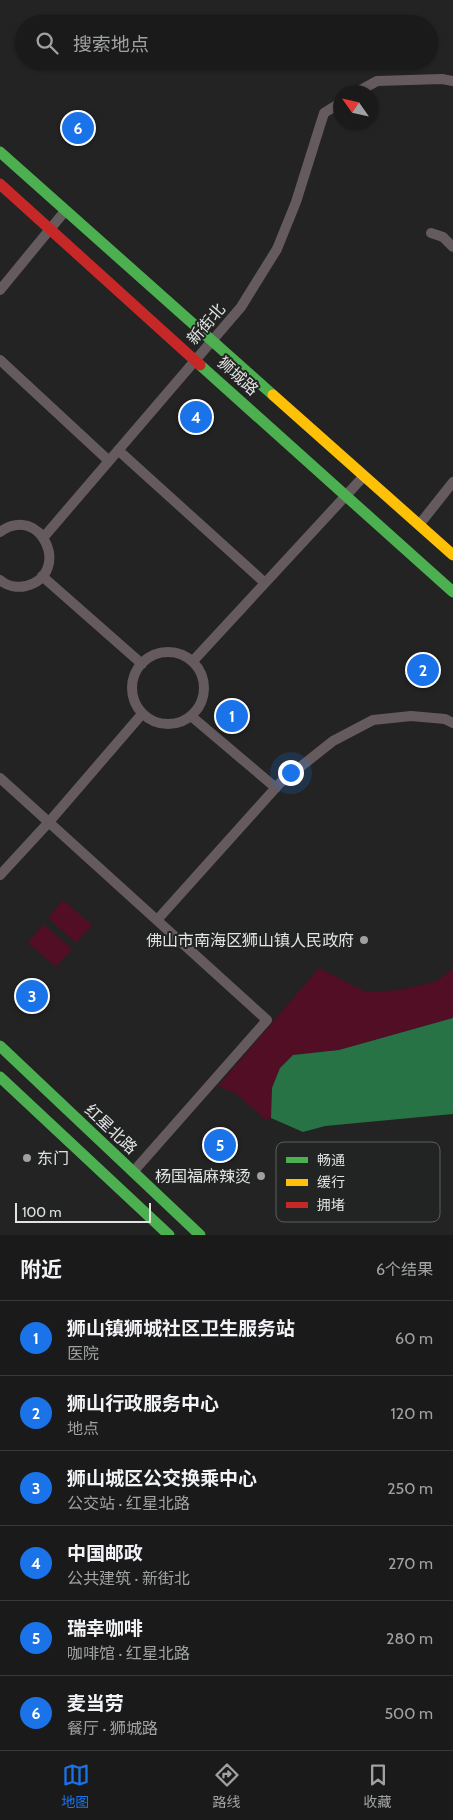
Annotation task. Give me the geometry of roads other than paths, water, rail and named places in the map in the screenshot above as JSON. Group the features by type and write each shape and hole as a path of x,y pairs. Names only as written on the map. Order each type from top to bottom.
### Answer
{"street":[{"path":"369,85 377,80 442,79 453,81"},
{"name":"新街北","path":"43,538 241,307 277,249 296,202 324,113 333,107"},
{"name":"狮城路","path":"0,152 453,555"},
{"name":"狮城路","path":"0,184 453,592"},
{"path":"0,290 65,211"},
{"path":"431,233 443,237 453,247"},
{"path":"0,360 109,461"},
{"path":"118,450 265,583"},
{"path":"193,661 364,476"},
{"path":"419,524 453,482"},
{"path":"0,532 12,526 32,528 43,538 50,554 48,567 34,583 24,586 1,584"},
{"path":"42,576 142,664"},
{"path":"170,652 182,654 193,661 201,671 205,690 202,703 191,716 185,721 164,725 152,722 142,714 135,703 132,691 133,678 142,664 157,653 170,652"},
{"path":"0,875 49,822 142,714"},
{"path":"191,716 276,788"},
{"path":"157,920 276,788 333,740 373,720 411,716 445,719 453,723"},
{"path":"0,778 267,1020 133,1172"},
{"name":"红星北路","path":"0,1046 200,1235"},
{"path":"0,1077 169,1235"}],"place":[{"name":"麦当劳","path":"78,128"},
{"name":"中国邮政","path":"196,417"},
{"name":"狮山行政服务中心","path":"423,670"},
{"name":"狮山镇狮城社区卫生服务站","path":"232,716"},
{"name":"佛山市南海区狮山镇人民政府","path":"364,940"},
{"name":"狮山城区公交换乘中心","path":"32,996"},
{"name":"瑞幸咖啡","path":"220,1145"},
{"name":"东门","path":"27,1158"},
{"name":"杨国福麻辣烫","path":"261,1176"}]}
